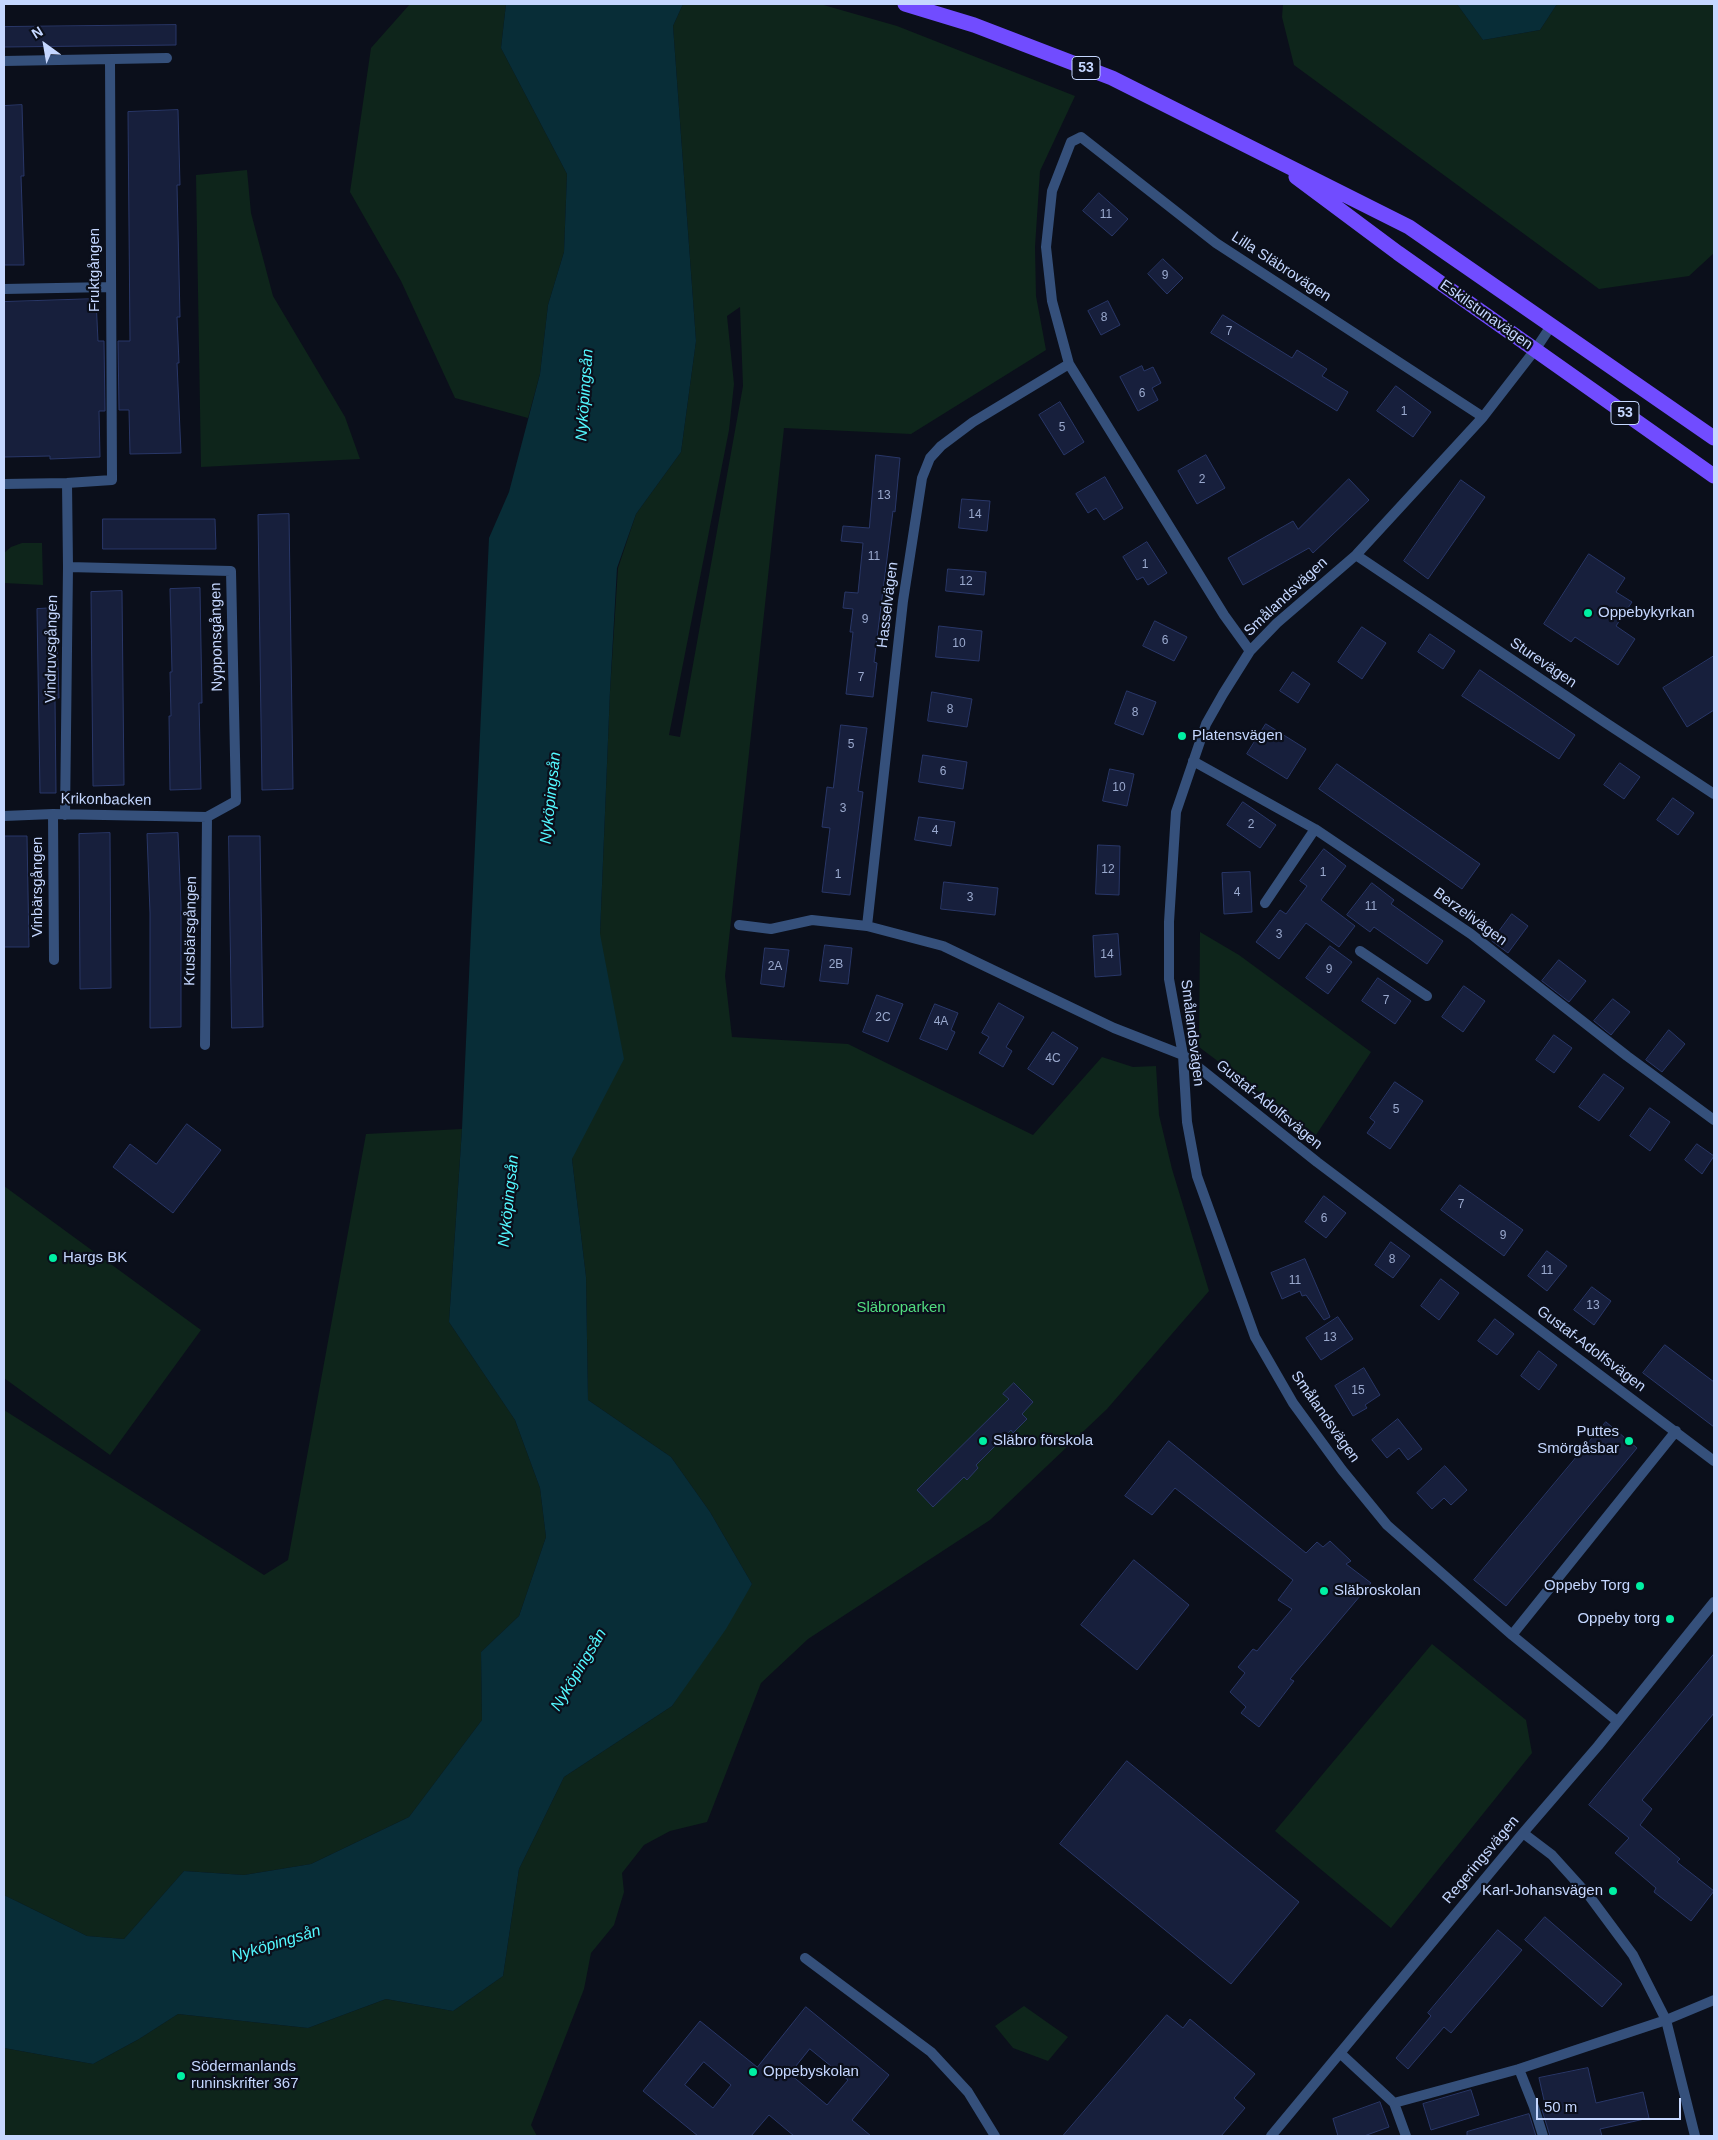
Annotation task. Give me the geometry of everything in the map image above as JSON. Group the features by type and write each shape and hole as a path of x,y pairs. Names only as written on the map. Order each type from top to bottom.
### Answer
{"main road":[{"name":"Eskilstunavägen","path":"905,4 974,24 1112,78 1409,227 1714,438"},
{"name":"Eskilstunavägen","path":"1260,151 1714,476"}],"street":[{"path":"4,61 167,58"},
{"name":"Fruktgången","path":"66,484 112,480 110,60"},
{"name":"Lilla Släbrovägen","path":"1069,364 1052,300 1046,247 1052,191 1071,142 1081,137 1216,243 1483,417"},
{"path":"4,289 110,287"},
{"name":"Smålandsvägen","path":"1551,326 1536,350 1483,417 1356,555 1277,623 1250,651 1206,724 1176,812 1169,922 1169,979 1183,1055 1187,1122 1197,1176 1255,1337 1293,1403 1342,1470 1387,1525 1512,1635 1618,1721"},
{"path":"1069,364 1224,615 1250,651"},
{"name":"Hasselvägen","path":"867,926 903,601 922,478 930,458 941,446 973,422 1069,364"},
{"path":"4,484 66,484"},
{"name":"Vindruvsgången","path":"65,815 68,567 66,484"},
{"name":"Sturevägen","path":"1356,555 1714,794"},
{"name":"Nypponsgången","path":"68,567 231,572 236,801 207,817"},
{"name":"Berzelivägen","path":"1193,761 1315,829 1471,934 1626,1056 1714,1120"},
{"name":"Krikonbacken","path":"4,816 53,814 207,817"},
{"name":"Vinbärsgången","path":"53,814 54,960"},
{"name":"Krusbärsgången","path":"205,1045 207,817"},
{"path":"1265,903 1315,829"},
{"name":"Gustaf-Adolfsvägen","path":"739,926 771,929 812,920 867,926 943,946 1114,1028 1183,1055 1317,1162 1714,1461"},
{"path":"1360,951 1427,996"},
{"path":"1512,1635 1676,1431"},
{"name":"Regeringsvägen","path":"1270,2136 1523,1832 1598,1746 1714,1602"},
{"path":"1523,1832 1552,1855 1590,1897 1632,1955 1666,2020 1694,2136"},
{"path":"805,1958 931,2052 968,2092 995,2136"},
{"path":"1394,2103 1519,2070 1666,2020 1714,2000"},
{"path":"1340,2053 1394,2103 1406,2136"},
{"path":"1519,2070 1543,2136"}],"green space":[{"path":"410,4 506,4 501,48 567,174 564,252 548,305 540,374 528,418 455,398 401,281 350,192 371,48"},
{"name":"Släbroparken","path":"683,4 820,4 897,26 1075,96 1040,171 1035,247 1036,296 1046,350 911,434 784,428 725,976 732,1037 848,1044 1033,1135 1102,1057 1133,1067 1156,1066 1159,1115 1172,1169 1209,1291 1107,1409 990,1520 808,1639 761,1683 707,1822 670,1831 644,1845 622,1873 624,1892 614,1925 591,1953 584,1989 531,2125 537,2136 4,2136 4,2048 93,2064 139,2039 178,2014 308,2028 386,1999 453,2011 503,1976 519,1869 564,1777 672,1706 752,1584 710,1512 671,1457 588,1400 586,1277 572,1159 600,934 610,691 618,568 636,514 681,452 696,341 673,26","holes":["740,307 743,386 680,737 669,735 729,430 734,384 727,316"]},
{"path":"1283,4 1457,4 1483,40 1540,30 1557,4 1714,4 1714,253 1689,276 1599,289 1294,65 1282,17"},
{"path":"247,170 251,213 273,296 345,417 360,459 201,467 196,175"},
{"path":"22,543 42,543 43,585 4,583 4,553 11,547"},
{"path":"1200,932 1239,955 1371,1052 1316,1135 1199,1047"},
{"path":"462,1129 449,1322 515,1420 540,1488 546,1537 519,1616 481,1652 482,1720 409,1817 311,1864 244,1875 184,1871 124,1939 87,1936 4,1895 4,1410 264,1575 288,1560 366,1134"},
{"name":"Hargs BK","path":"4,1186 201,1330 110,1455 4,1378"},
{"path":"1432,1644 1526,1720 1532,1753 1391,1928 1275,1831"},
{"path":"1024,2006 1068,2037 1048,2061 1013,2048 995,2026"}],"water":[{"name":"Nyköpingsån","path":"506,4 683,4 673,26 696,341 681,452 636,514 617,568 600,934 624,1059 572,1159 586,1277 588,1400 671,1457 710,1512 752,1584 726,1629 672,1706 564,1777 519,1869 503,1976 453,2011 386,1999 308,2028 178,2014 139,2039 93,2064 4,2048 4,1895 87,1936 124,1939 184,1871 244,1875 311,1864 409,1817 482,1720 481,1652 519,1616 546,1537 540,1488 515,1420 449,1322 462,1129 489,538 509,492 540,374 548,305 564,252 567,174 501,48"},
{"path":"1457,4 1557,4 1540,30 1483,40"}],"building":[{"path":"176,25 176,45 4,47 4,27"},
{"path":"22,105 24,176 21,176 24,265 4,265 4,106"},
{"path":"178,110 180,185 177,185 180,317 177,317 179,363 177,363 181,453 130,454 129,410 119,410 118,341 130,341 128,112"},
{"path":"1099,193 1128,219 1112,236 1083,211"},
{"path":"1163,259 1183,278 1167,294 1148,274"},
{"path":"96,299 98,341 104,341 105,411 99,411 100,457 50,459 50,456 4,457 4,302"},
{"path":"1108,301 1120,325 1101,335 1088,311"},
{"path":"1223,315 1292,358 1297,350 1327,369 1322,376 1348,392 1337,411 1211,333"},
{"path":"1142,366 1144,371 1153,367 1161,383 1152,388 1158,400 1138,411 1120,377"},
{"path":"1396,386 1431,412 1413,437 1377,411"},
{"path":"1060,402 1084,442 1064,455 1039,415"},
{"path":"876,455 900,458 895,512 893,511 874,662 877,663 873,697 846,694 853,632 850,632 853,609 843,608 845,592 858,593 863,543 841,541 843,526 869,528"},
{"path":"1206,455 1225,488 1197,504 1178,471"},
{"path":"1105,477 1123,508 1104,520 1096,508 1088,513 1076,494"},
{"path":"1349,479 1369,500 1313,553 1309,548 1243,585 1228,558 1293,521 1298,529"},
{"path":"1461,480 1485,497 1428,579 1404,561"},
{"path":"962,499 990,501 987,531 959,528"},
{"path":"289,514 293,789 262,790 258,515"},
{"path":"103,519 215,519 216,549 103,549"},
{"path":"1147,542 1167,573 1148,585 1143,577 1137,580 1123,557"},
{"name":"Oppebykyrkan","path":"1589,554 1625,578 1616,592 1632,602 1616,626 1635,639 1618,665 1575,637 1571,642 1544,624"},
{"path":"948,569 986,572 984,595 946,591"},
{"path":"200,588 202,703 199,703 201,789 170,790 169,716 171,716 170,672 172,672 170,589"},
{"path":"122,591 124,785 93,786 91,592"},
{"path":"56,608 59,698 55,698 56,793 40,793 37,609"},
{"path":"1155,621 1187,637 1174,661 1143,646"},
{"path":"939,626 982,631 979,661 936,657"},
{"path":"1362,627 1386,643 1362,679 1338,662"},
{"path":"1430,634 1455,651 1443,669 1418,652"},
{"path":"1714,656 1714,710 1687,727 1663,688"},
{"path":"1480,670 1575,735 1559,759 1462,696"},
{"path":"1293,672 1310,684 1298,703 1280,691"},
{"path":"1127,691 1156,702 1143,735 1115,724"},
{"path":"932,692 972,699 967,727 928,721"},
{"path":"1266,724 1306,749 1287,779 1247,754"},
{"path":"841,725 867,728 858,791 863,792 850,895 822,892 830,828 822,827 827,787 833,788"},
{"path":"923,755 967,762 963,789 919,782"},
{"path":"1620,763 1640,777 1624,799 1604,785"},
{"path":"1337,764 1480,864 1462,889 1319,789"},
{"path":"1110,769 1134,774 1127,806 1103,801"},
{"path":"1673,798 1694,813 1678,835 1657,820"},
{"path":"1243,802 1276,825 1260,848 1227,825"},
{"path":"919,817 955,822 951,846 915,840"},
{"path":"110,833 111,988 80,989 79,834"},
{"path":"178,833 181,905 181,1027 150,1028 150,913 147,834"},
{"path":"4,836 27,836 29,947 4,947"},
{"path":"229,836 260,836 263,1027 232,1028"},
{"path":"1098,845 1120,846 1119,895 1096,894"},
{"path":"1324,849 1346,866 1321,900 1355,926 1339,947 1306,923 1279,959 1256,942 1280,910 1286,914 1307,886 1300,881"},
{"path":"1250,872 1252,912 1224,914 1222,873"},
{"path":"944,882 998,888 995,915 941,909"},
{"path":"1372,883 1394,900 1391,904 1443,941 1427,964 1374,927 1370,932 1347,915"},
{"path":"1512,914 1528,926 1508,953 1492,941"},
{"path":"1118,934 1121,975 1095,977 1093,936"},
{"path":"825,945 852,948 848,984 820,981"},
{"path":"1330,946 1352,962 1328,994 1306,978"},
{"path":"765,948 789,950 784,987 761,984"},
{"path":"1559,960 1586,981 1569,1002 1542,981"},
{"path":"1378,978 1411,1001 1395,1024 1362,1001"},
{"path":"1464,986 1485,1001 1463,1032 1442,1017"},
{"path":"877,995 903,1004 888,1042 863,1032"},
{"path":"1613,999 1630,1012 1611,1035 1594,1021"},
{"path":"999,1003 1024,1017 1006,1047 1012,1051 1003,1067 979,1053 989,1037 982,1033"},
{"path":"935,1004 958,1013 951,1030 955,1032 947,1050 920,1039"},
{"path":"1669,1030 1685,1044 1662,1072 1646,1060"},
{"path":"1053,1032 1078,1048 1053,1085 1028,1069"},
{"path":"1554,1035 1572,1048 1554,1073 1536,1060"},
{"path":"1604,1074 1624,1088 1599,1121 1579,1107"},
{"path":"1395,1082 1423,1101 1390,1149 1367,1133 1375,1122 1370,1118"},
{"path":"1650,1108 1670,1122 1650,1151 1630,1136"},
{"path":"187,1124 221,1150 173,1213 113,1167 130,1144 156,1164"},
{"path":"1697,1144 1714,1156 1702,1174 1685,1160"},
{"path":"1460,1185 1523,1230 1504,1256 1441,1210"},
{"path":"1324,1196 1346,1213 1326,1238 1305,1222"},
{"path":"1391,1242 1410,1256 1393,1278 1375,1265"},
{"path":"1547,1251 1567,1266 1547,1291 1528,1276"},
{"path":"1305,1259 1330,1317 1324,1320 1306,1295 1302,1296 1300,1291 1282,1299 1271,1273"},
{"path":"1441,1279 1459,1293 1439,1320 1421,1306"},
{"path":"1592,1287 1611,1301 1594,1325 1574,1310"},
{"path":"1338,1317 1353,1339 1321,1360 1306,1338"},
{"path":"1495,1319 1514,1334 1497,1355 1478,1341"},
{"path":"1665,1345 1714,1382 1714,1427 1643,1373"},
{"path":"1539,1351 1557,1365 1539,1390 1521,1376"},
{"path":"1364,1368 1380,1395 1365,1405 1367,1408 1353,1416 1335,1386"},
{"name":"Släbro förskola","path":"1014,1383 1033,1402 1022,1414 1027,1419 1013,1433 1011,1430 976,1465 978,1468 967,1480 964,1477 933,1507 917,1490 1009,1399 1003,1394"},
{"path":"1398,1419 1422,1449 1408,1460 1399,1448 1387,1458 1372,1440"},
{"path":"1606,1422 1637,1448 1506,1606 1474,1580"},
{"name":"Släbroskolan","path":"1169,1441 1306,1553 1317,1542 1323,1547 1330,1541 1351,1561 1346,1564 1371,1583 1290,1679 1294,1681 1259,1727 1241,1713 1246,1707 1230,1692 1245,1673 1238,1667 1253,1649 1257,1651 1292,1609 1278,1600 1293,1580 1175,1488 1152,1515 1125,1496"},
{"path":"1445,1466 1467,1490 1451,1505 1444,1498 1432,1509 1417,1493"},
{"path":"1134,1560 1189,1605 1137,1670 1081,1625"},
{"path":"1714,1654 1714,1713 1642,1800 1652,1809 1640,1825 1680,1859 1677,1862 1714,1891 1691,1921 1654,1892 1656,1888 1615,1853 1629,1838 1589,1805"},
{"path":"1127,1761 1299,1902 1231,1984 1060,1844"},
{"path":"1545,1917 1622,1984 1602,2007 1525,1940"},
{"path":"1498,1930 1522,1950 1451,2033 1444,2027 1408,2069 1396,2058 1431,2016 1428,2013"},
{"name":"Oppebyskolan","path":"806,2007 889,2075 852,2120 871,2136 794,2136 769,2115 751,2136 698,2136 643,2091 700,2021 757,2067","holes":["810,2049 848,2080 827,2105 790,2074","704,2062 731,2085 713,2108 685,2085"]},
{"path":"1167,2015 1183,2028 1190,2019 1255,2074 1234,2098 1245,2108 1221,2136 1063,2136"},
{"path":"1588,2068 1596,2103 1643,2092 1649,2118 1600,2129 1602,2136 1550,2136 1542,2110 1546,2109 1539,2078"},
{"path":"1471,2090 1479,2115 1431,2130 1423,2104"},
{"path":"1380,2102 1389,2127 1364,2136 1338,2136 1333,2119"},
{"path":"1529,2114 1536,2136 1467,2136 1467,2132"}],"place":[{"name":"Oppebykyrkan","path":"1588,613"},
{"name":"Platensvägen","path":"1182,736"},
{"name":"Hargs BK","path":"53,1258"},
{"name":"Släbro förskola","path":"983,1441"},
{"name":"Puttes Smörgåsbar","path":"1629,1441"},
{"name":"Oppeby Torg","path":"1640,1586"},
{"name":"Släbroskolan","path":"1324,1591"},
{"name":"Oppeby torg","path":"1670,1619"},
{"name":"Karl-Johansvägen","path":"1613,1891"},
{"name":"Oppebyskolan","path":"753,2072"},
{"name":"Södermanlands runinskrifter 367","path":"181,2076"}]}
